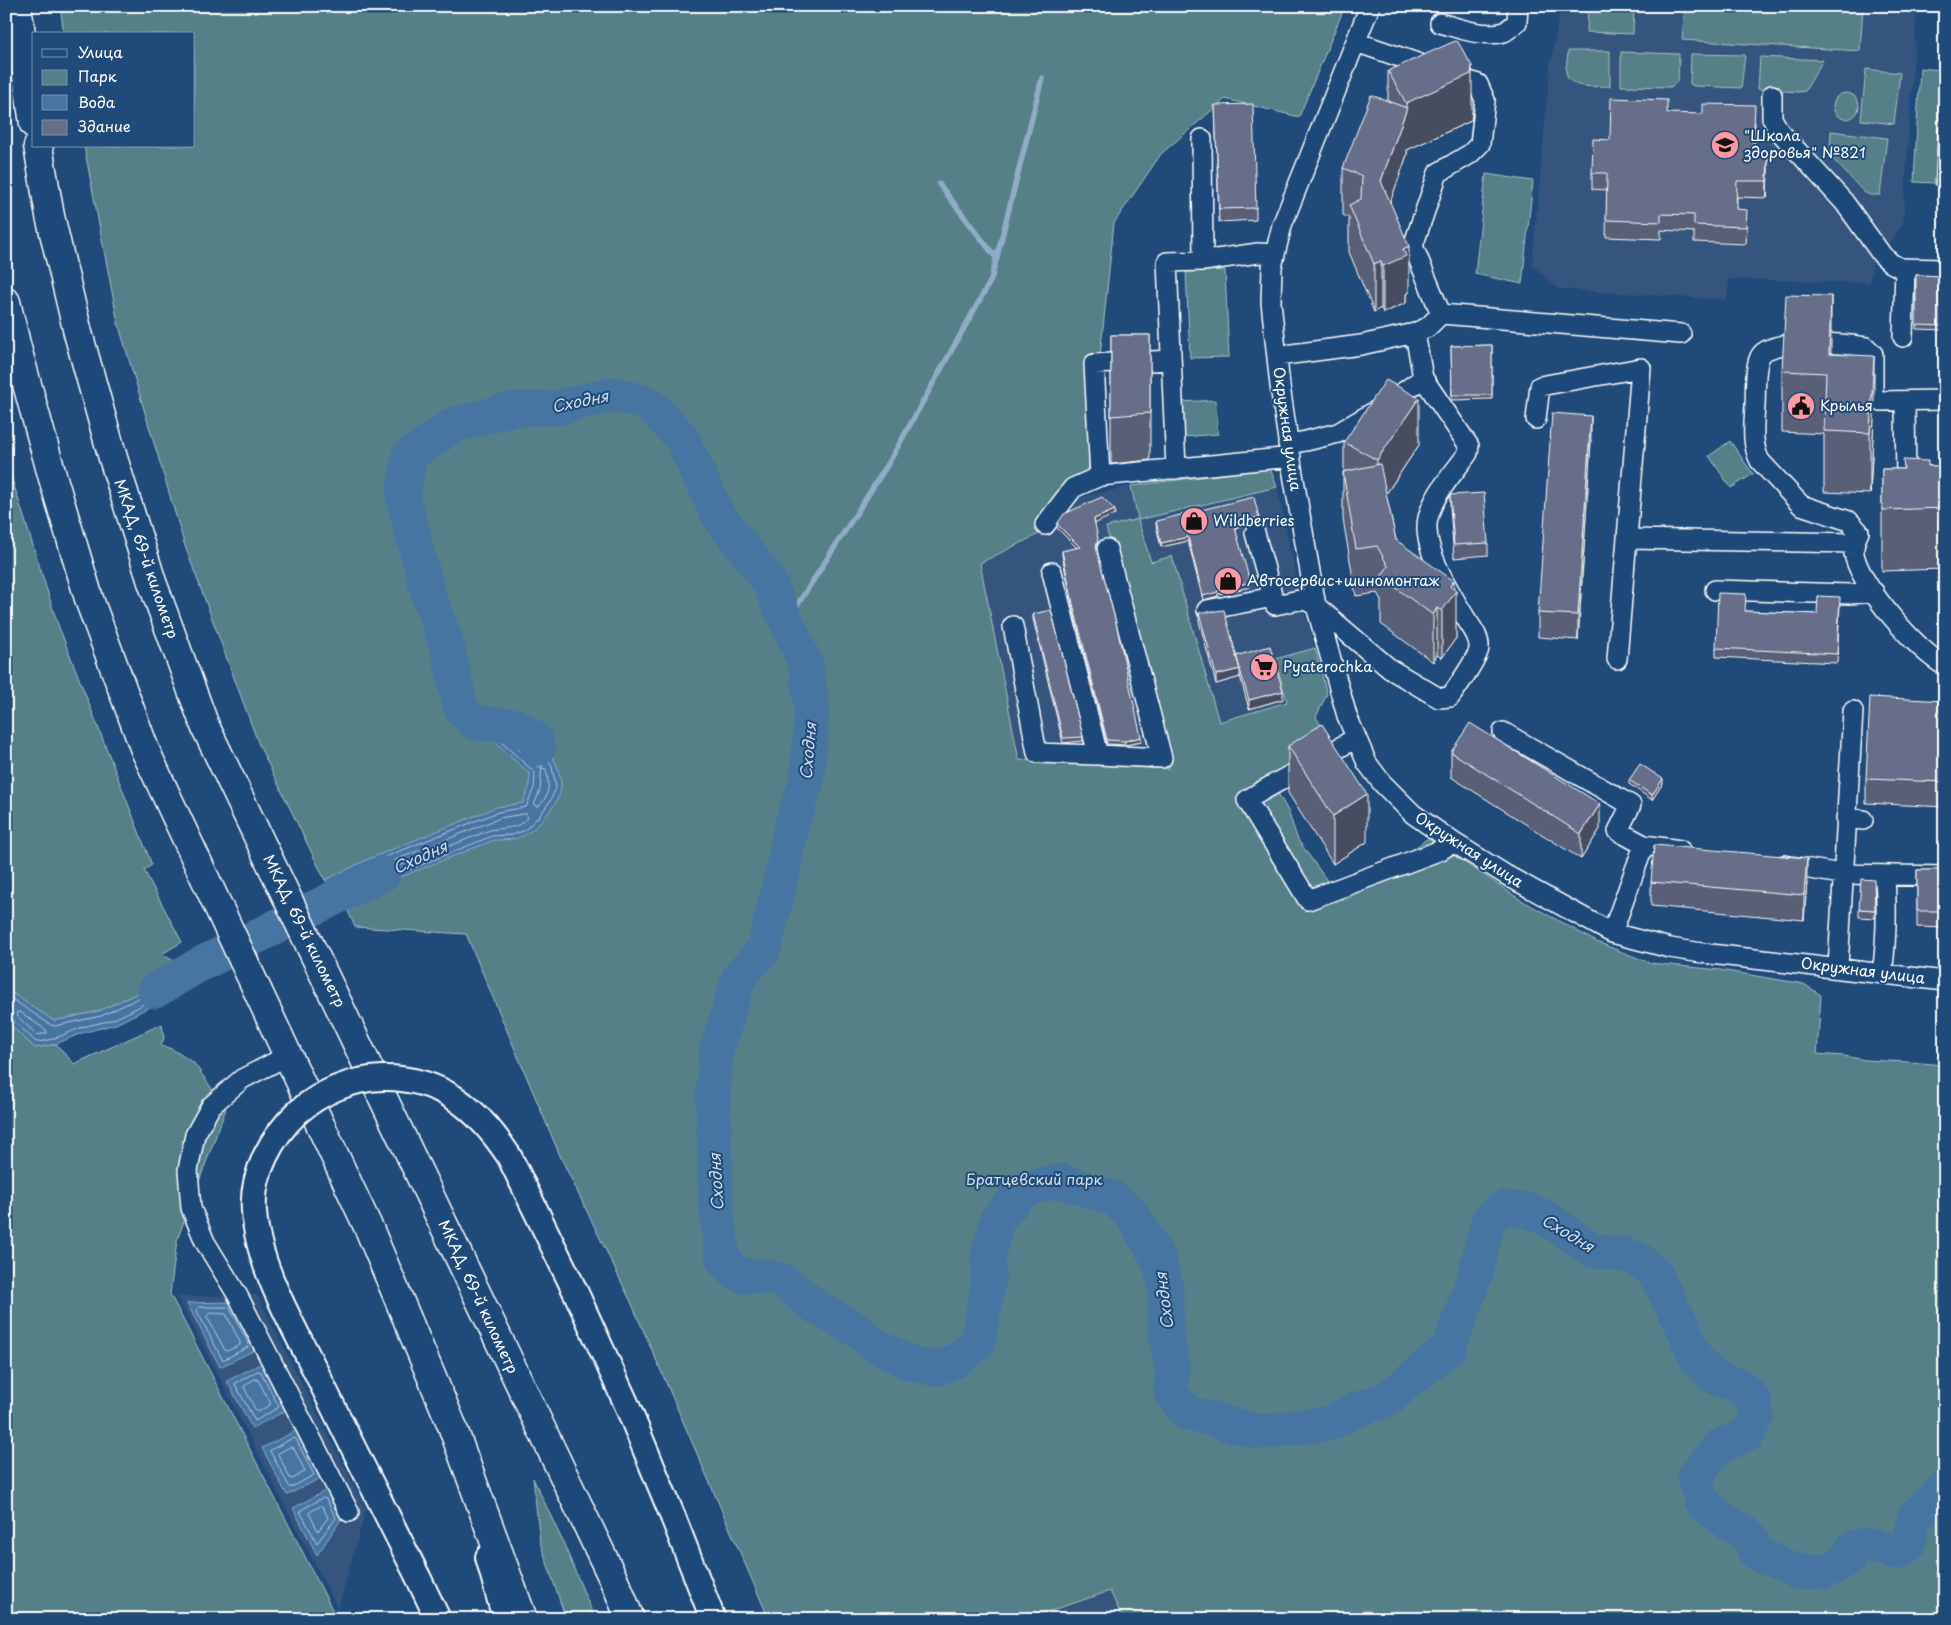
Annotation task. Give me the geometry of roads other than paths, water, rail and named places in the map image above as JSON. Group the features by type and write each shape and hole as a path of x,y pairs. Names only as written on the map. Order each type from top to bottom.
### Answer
{"highway":[{"path":"16,6 32,111"},
{"name":"МКАД, 69-й километр","path":"38,148 50,216 78,333 113,458 152,582 204,726 325,974 631,1619"},
{"path":"6,302 16,348 90,602 145,750 370,1231 451,1423 523,1619"}],"main road":[{"path":"438,1619 289,1317 266,1267 255,1222 254,1199 260,1169 278,1134 306,1106 332,1090 360,1081 380,1078 400,1079 439,1088 455,1097 471,1110 497,1138 509,1156 576,1293 626,1403 713,1619"},
{"path":"451,1423 505,1619"}],"street":[{"name":"Окружная улица","path":"1370,6 1282,225 1272,267 1271,302 1289,450 1316,606 1347,716 1367,763 1395,797 1413,814 1453,842 1506,875 1612,933 1670,948 1945,980"},
{"path":"1440,23 1471,31 1487,33 1504,32 1516,22 1518,6"},
{"path":"1356,42 1478,84 1485,100 1480,144 1470,154 1438,173 1414,246 1441,314"},
{"path":"1772,94 1772,118 1779,131 1844,202 1882,254 1891,263 1905,268 1945,269"},
{"path":"1202,139 1203,261"},
{"path":"1176,469 1167,262 1203,261 1258,254 1275,254"},
{"path":"1903,337 1905,268"},
{"path":"1277,356 1361,345 1415,333 1428,327 1441,314 1681,334"},
{"path":"1255,533 1276,605 1304,598 1390,669 1439,698 1450,696 1456,689 1479,649 1478,638 1446,586 1428,540 1427,520 1434,500 1468,453 1469,446 1423,378 1414,354 1415,333"},
{"path":"1945,400 1878,401 1873,395 1873,354 1866,347 1811,344 1784,345 1769,348 1761,356 1757,368 1753,440 1756,454 1760,461 1801,505 1849,521 1854,526 1859,532 1854,543 1854,558 1874,592 1894,620 1919,647 1945,666"},
{"path":"1100,476 1094,364 1171,360"},
{"path":"1536,419 1540,386 1641,368 1617,658"},
{"path":"1045,525 1073,488 1100,476 1176,469 1289,450 1306,441 1338,433 1384,406 1423,378"},
{"path":"1905,402 1905,501"},
{"path":"1628,539 1854,543"},
{"path":"1013,626 1037,753 1162,758 1107,549"},
{"path":"1052,572 1098,755"},
{"path":"1715,590 1850,594 1874,592"},
{"path":"1206,610 1273,597"},
{"path":"1838,967 1842,874 1854,819 1852,711"},
{"path":"1503,732 1630,805 1618,831 1644,845 1694,852"},
{"path":"1355,738 1247,800 1308,900 1441,850 1453,842"},
{"path":"1612,933 1644,845"},
{"path":"1763,862 1842,874 1945,876"},
{"path":"1882,973 1887,935 1885,876"},
{"path":"289,1055 242,1079 211,1106 195,1136 188,1170 191,1208 205,1242 238,1296 349,1512"}],"water":[{"path":"509,716 527,726 541,739 559,771 561,788 559,797 544,818 530,831 520,837 494,840 343,900 325,880 373,857 497,807 523,803 529,787 530,774 490,738"},
{"path":"191,958 200,975 171,992 154,1005 116,1024 82,1033 56,1044 35,1048 6,1021 6,989 54,1021 99,1011 151,987"},
{"path":"232,1302 257,1349 220,1367 187,1303"},
{"path":"262,1363 287,1410 252,1428 227,1381"},
{"path":"297,1430 321,1478 287,1495 262,1448"},
{"path":"327,1490 342,1518 317,1555 293,1508"}],"waterway":[{"path":"787,621 888,464 991,280 1042,78"},
{"path":"939,184 997,259"},
{"name":"Сходня","path":"538,748 535,739 515,726 475,723 461,709 447,645 429,597 403,497 409,456 454,425 513,409 557,408 613,394 649,404 681,437 718,515 768,580 806,665 812,708 807,781 792,823 764,949 739,977 716,1053 713,1097 716,1206 723,1259 731,1269 743,1276 767,1277 781,1280 815,1306 860,1332 874,1345 912,1364 935,1369 957,1360 978,1343 989,1278 988,1257 997,1220 1021,1192 1042,1184 1062,1181 1114,1199 1131,1213 1158,1258 1166,1286 1166,1331 1172,1367 1171,1393 1187,1413 1260,1432 1331,1423 1354,1411 1387,1399 1449,1348 1474,1279 1489,1219 1504,1208 1526,1210 1545,1217 1592,1250 1626,1255 1641,1261 1655,1274 1684,1329 1697,1361 1717,1378 1739,1386 1754,1400 1757,1416 1748,1434 1718,1447 1695,1476 1701,1501 1724,1520 1749,1536 1754,1550 1764,1557 1798,1572 1826,1571 1850,1558 1852,1549 1857,1547 1869,1546 1898,1552 1909,1544 1914,1518 1945,1487"},
{"name":"Сходня","path":"155,991 197,966 383,874"}],"place":[{"name":"\"Школа здоровья\" №821","path":"1725,145"},
{"name":"Крылья","path":"1801,406"},
{"name":"Wildberries","path":"1194,521"},
{"name":"Автосервис+шиномонтаж","path":"1228,581"},
{"name":"Pyaterochka","path":"1264,667"}],"park label":[{"name":"Братцевский парк","path":"1034,1180"}]}
